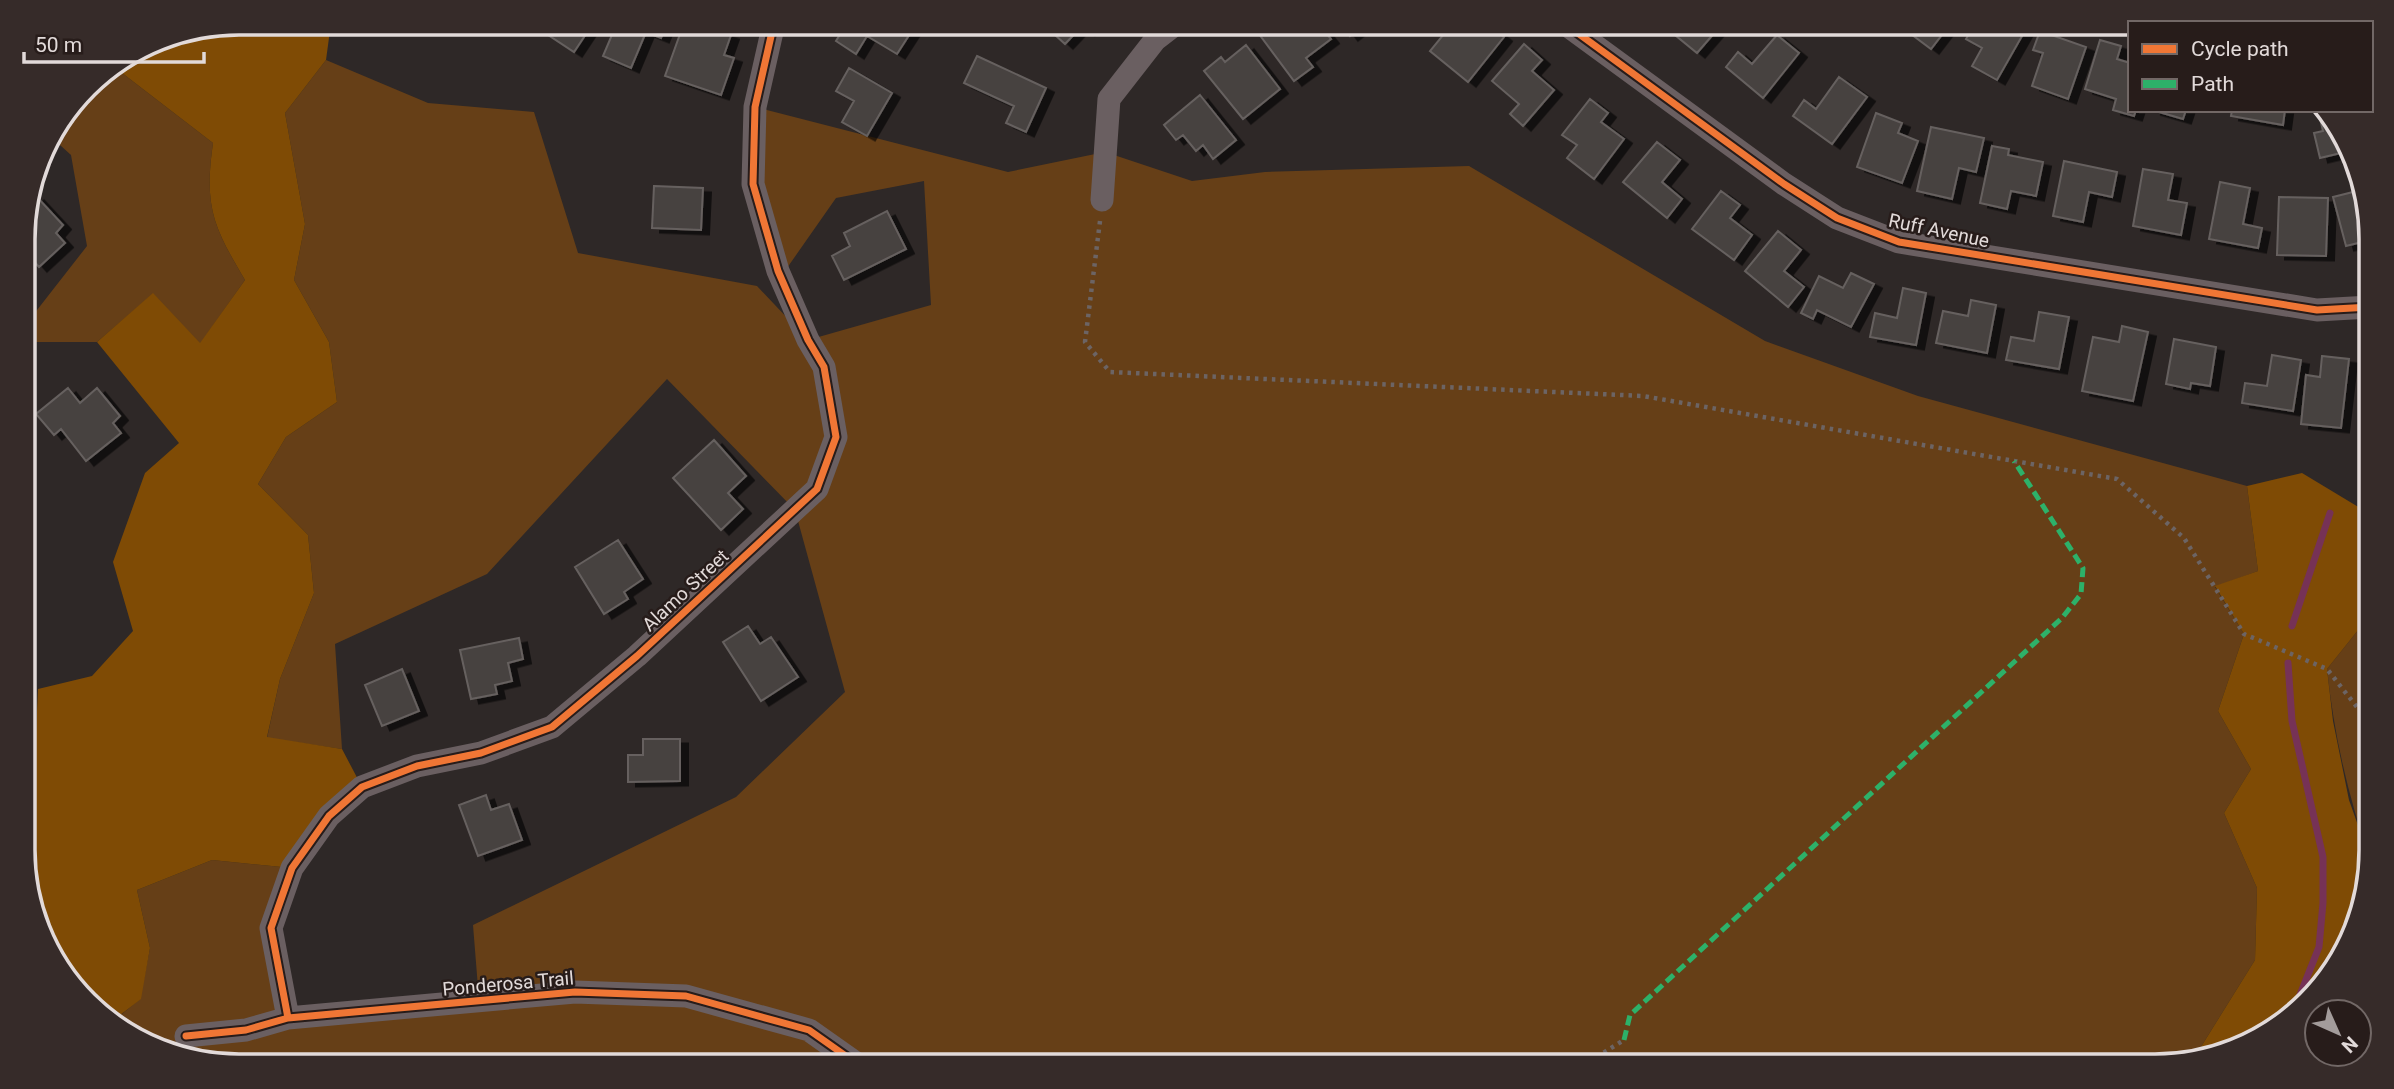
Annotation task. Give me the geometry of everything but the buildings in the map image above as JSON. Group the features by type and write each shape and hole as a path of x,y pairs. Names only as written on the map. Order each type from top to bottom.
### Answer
{"street":[{"name":"Alamo Street","path":"288,1018 271,928 292,868 329,816 362,788 418,766 481,752 552,727 637,656 817,489 835,437 824,367 807,340 778,271 753,184 755,107 771,35"},
{"path":"1102,200 1109,99 1161,35"},
{"name":"Ruff Avenue","path":"1580,35 1784,184 1837,218 1899,242 2317,310 2359,308"},
{"name":"Ponderosa Trail","path":"186,1035 246,1030 288,1018 575,992 686,996 809,1030 843,1054"}],"path":[{"path":"1102,200 1085,342 1110,372 1643,396 2118,479 2184,538 2244,634 2327,669 2359,710"},
{"path":"1602,1054 1624,1041"}],"shaded area":[{"path":"225,35 329,35 326,60 285,113 305,224 294,280 329,342 337,402 286,437 258,484 308,535 314,593 280,679 267,737 342,749 362,787 292,868 212,860 137,890 150,948 141,999 120,1015 77,974 62,952 42,903 35,850 38,689 92,676 133,631 113,562 145,473 179,443 97,342 153,293 200,343 245,280 225,245 214,215 210,184 213,143 122,73 161,51 199,39"},
{"path":"326,60 428,103 534,112 578,253 757,286 808,340 931,305 924,181 836,198 787,268 753,184 755,107 1008,172 1105,152 1192,181 1265,172 1469,166 1765,341 1918,396 2247,486 2258,571 2215,587 2244,634 2218,711 2251,769 2224,813 2257,888 2255,960 2200,1049 2169,1054 239,1054 199,1050 161,1038 120,1016 140,999 150,948 137,890 212,860 292,868 271,928 288,1018 479,1000 473,925 736,797 845,692 795,510 667,379 487,574 335,644 342,749 267,738 280,679 314,593 308,535 258,484 286,437 337,402 329,342 294,280 305,224 285,113"},
{"path":"122,73 213,143 210,184 214,215 225,245 245,280 200,344 153,294 97,342 35,342 35,313 87,246 71,155 59,144 62,137 95,95"},
{"path":"2302,473 2359,507 2359,629 2327,669 2333,721 2349,800 2359,828 2357,877 2343,928 2332,952 2308,985 2268,1020 2245,1033 2200,1049 2255,960 2257,888 2224,813 2251,769 2218,711 2244,634 2215,586 2258,571 2247,486"},
{"path":"2359,629 2359,825 2343,765 2327,669"}],"waterway":[{"path":"2292,626 2330,513"},
{"path":"2288,663 2292,721 2323,857 2319,947 2301,992"}],"marked path":[{"path":"1624,1040 1630,1015 2062,618 2081,594 2083,568 2014,461"}],"cycle path":[{"path":"288,1018 271,928 292,868 329,816 362,787 417,766 481,753 552,727 637,656 817,489 836,437 824,367 808,340 778,271 753,184 755,107 771,35"},
{"path":"1580,35 1784,184 1837,218 1899,242 2317,310 2359,308"},
{"path":"186,1036 246,1030 288,1018 575,992 686,996 809,1030 843,1054"}]}
